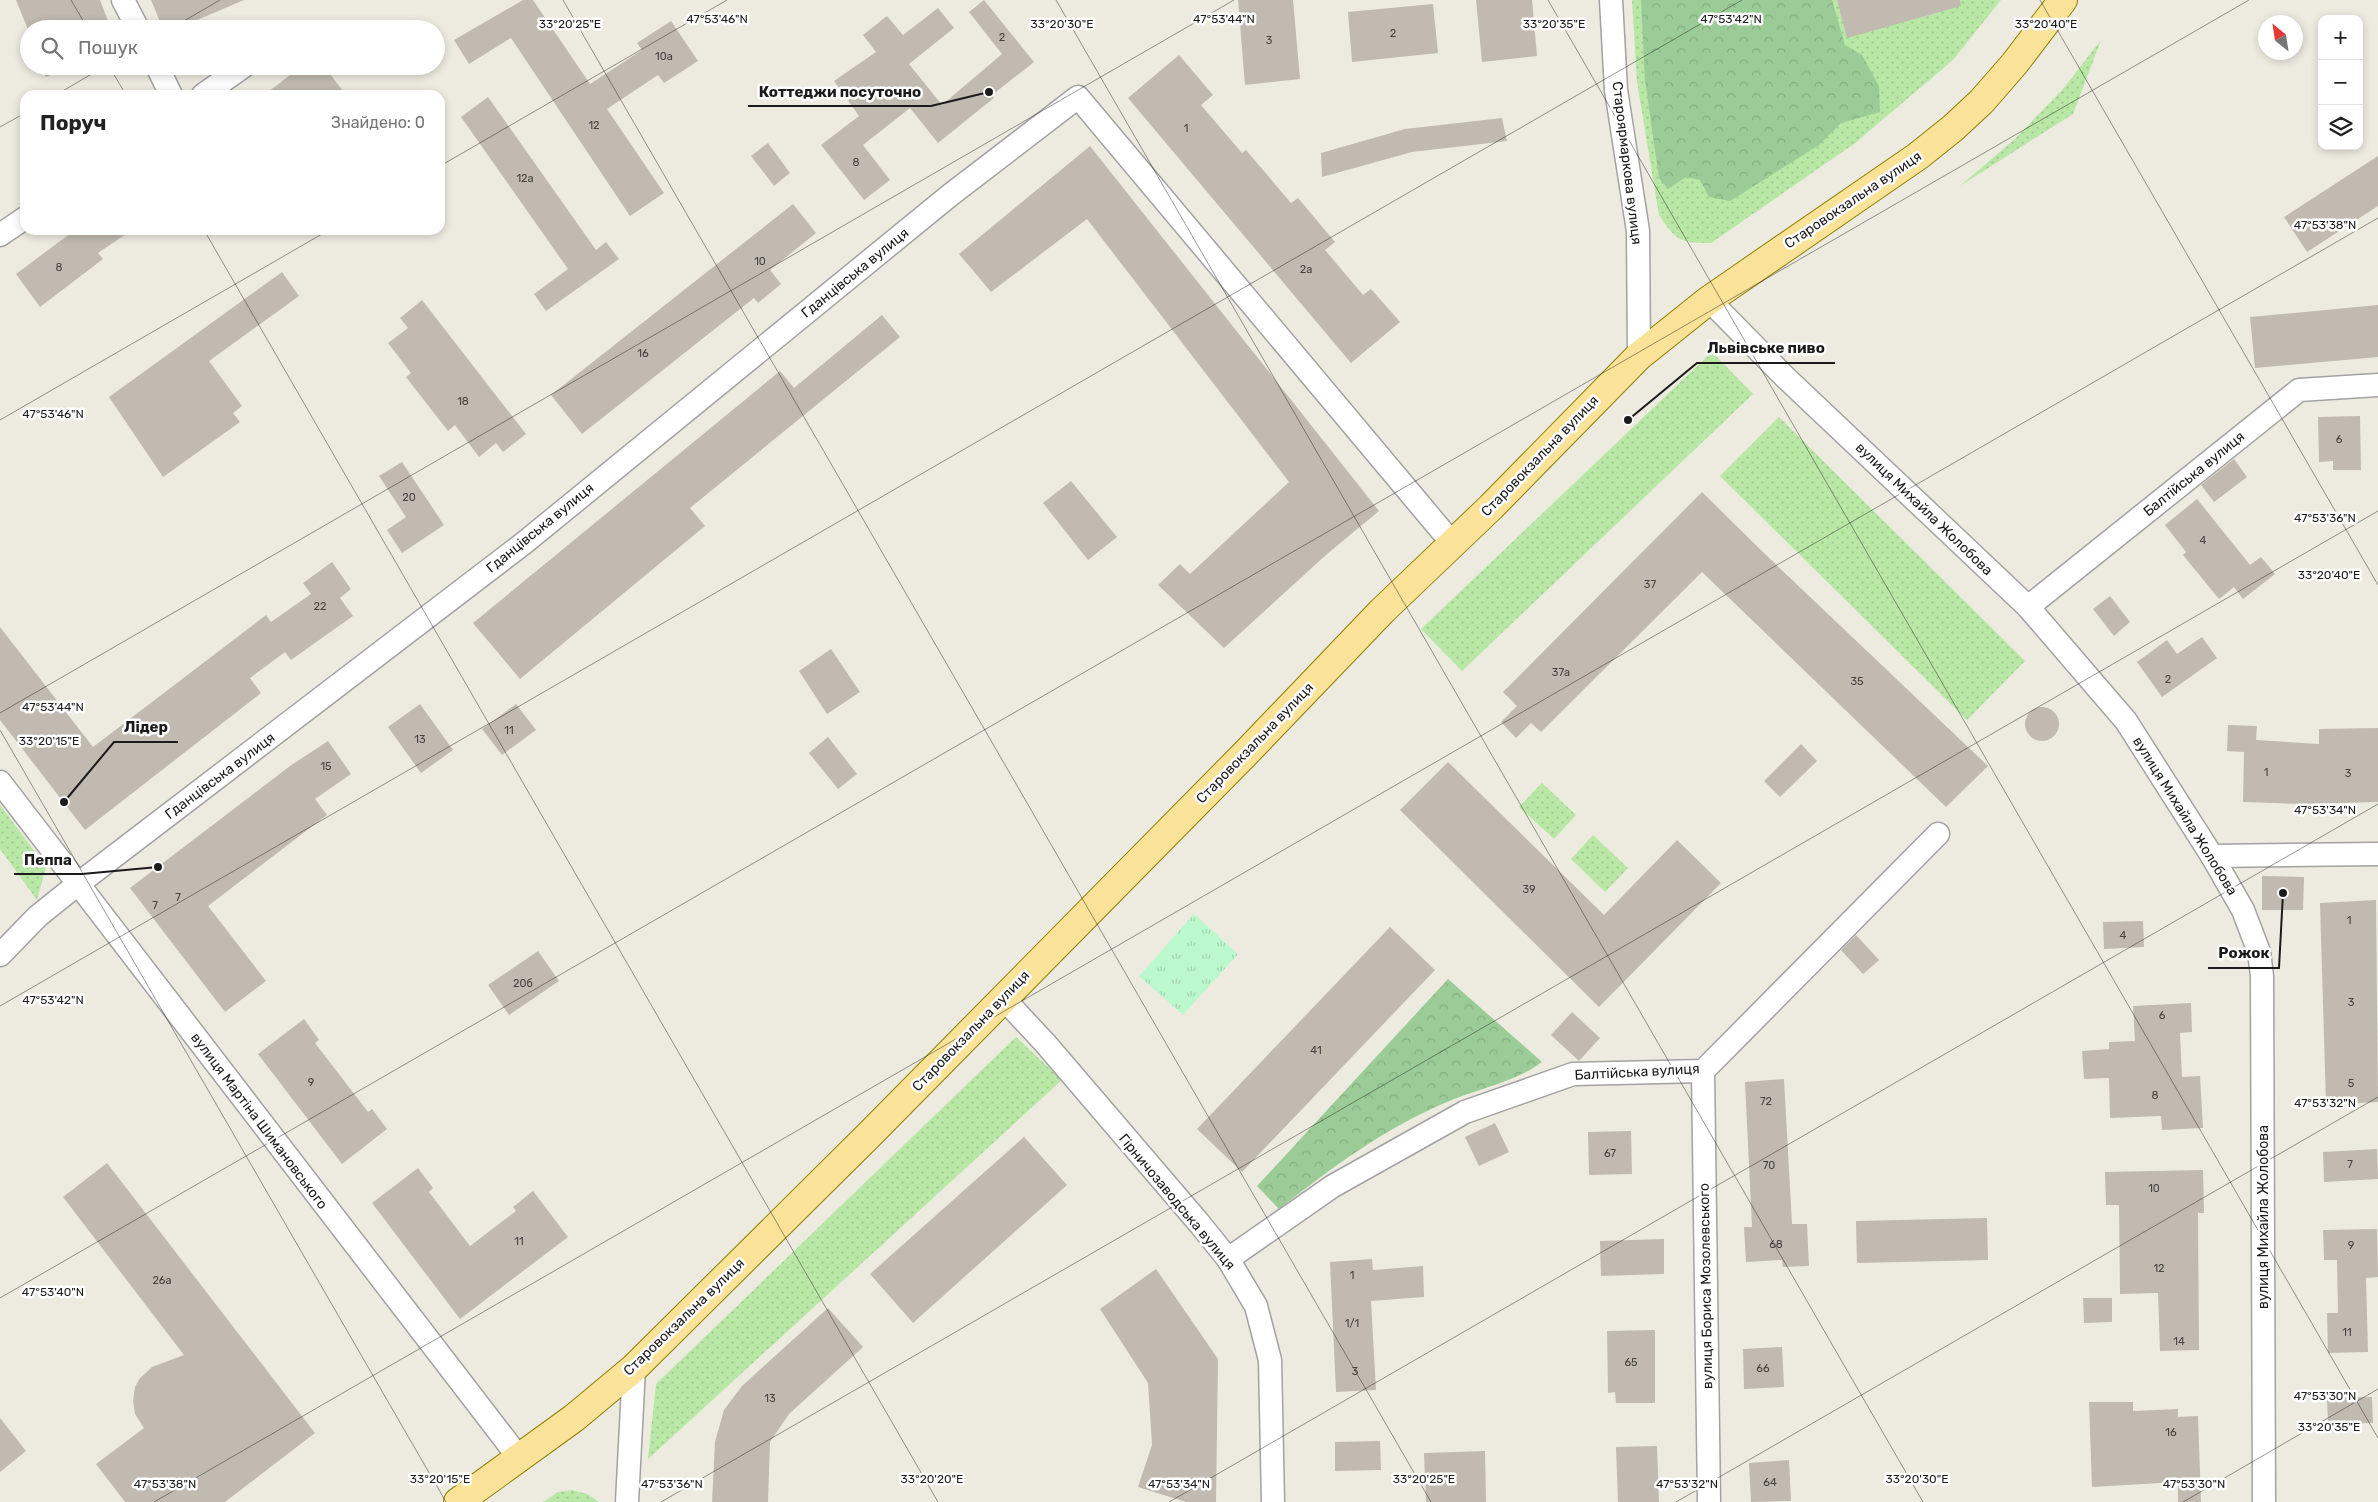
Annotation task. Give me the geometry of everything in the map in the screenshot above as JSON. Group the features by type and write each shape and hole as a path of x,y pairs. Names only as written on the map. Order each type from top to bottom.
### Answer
{"main road":[{"name":"Старовокзальна вулиця","path":"458,1502 520,1459 574,1418 634,1368 870,1134 1244,755 1382,611 1639,356 1709,300 1918,156 1953,128 1999,82 2063,0"}],"street":[{"path":"123,0 133,20"},
{"name":"Староярмаркова вулиця","path":"1611,0 1616,90 1638,231 1639,356"},
{"path":"161,75 169,90"},
{"path":"210,90 231,75"},
{"name":"Гданцівська вулиця","path":"0,955 38,916 78,884 524,543 950,196 1078,97 1452,543"},
{"path":"0,235 20,221"},
{"name":"вулиця Михайла Жолобова","path":"1709,300 1785,377 2028,607 2126,720 2212,856 2251,928 2259,952 2262,976 2264,1502"},
{"name":"Балтійська вулиця","path":"2028,607 2299,390 2378,386"},
{"name":"вулиця Мартіна Шимановського","path":"0,782 520,1459"},
{"name":"Балтійська вулиця","path":"1228,1259 1334,1186 1465,1112 1573,1074 1703,1071 1938,834"},
{"path":"2212,856 2378,854"},
{"name":"Гірничозаводська вулиця","path":"1003,998 1045,1043 1228,1259 1256,1306 1270,1360 1273,1502"},
{"name":"вулиця Бориса Мозолевського","path":"1703,1071 1709,1502"},
{"path":"627,1502 634,1368"}],"green space":[{"path":"1632,0 2001,0 1953,60 1854,144 1711,243 1680,239 1670,230 1659,215 1637,82"},
{"path":"1641,0 1832,0 1845,45 1862,55 1879,86 1880,112 1841,123 1819,145 1730,201 1709,197 1700,180 1686,177 1668,189 1659,178 1645,80"},
{"path":"2101,40 2073,114 1960,186 2017,137 2063,89"},
{"path":"1712,352 1753,394 1462,671 1421,629"},
{"path":"1779,417 2025,661 1967,720 1720,476"},
{"path":"1542,783 1576,815 1554,839 1519,807"},
{"path":"0,805 46,867 37,900 0,849"},
{"path":"1593,835 1628,868 1605,892 1571,859"},
{"path":"1194,914 1238,954 1183,1015 1139,976"},
{"path":"1448,979 1542,1062 1520,1075 1424,1112 1380,1136 1279,1209 1257,1186"},
{"path":"1016,1037 1062,1080 648,1459 656,1384"},
{"path":"572,1490 587,1494 599,1502 543,1502 558,1492"}],"building":[{"path":"16,0 100,0 108,20 24,20"},
{"path":"151,0 244,0 197,20 159,20"},
{"path":"523,0 533,0 590,84 642,50 637,43 671,21 698,61 664,83 658,75 607,109 664,193 630,216 511,38 469,64 454,40"},
{"path":"984,0 1034,62 992,95 994,98 938,143 910,108 863,145 890,180 864,200 821,145 859,116 834,81 876,52 863,35 887,16 903,35 938,8 954,28 909,64 942,105 1002,54 969,12"},
{"path":"1238,0 1293,0 1300,79 1245,85"},
{"path":"1476,0 1532,0 1537,56 1482,62"},
{"path":"1837,0 1960,0 1961,6 1847,38"},
{"path":"1433,4 1438,53 1352,62 1348,12"},
{"path":"1179,55 1213,95 1201,105 1242,153 1246,150 1291,203 1298,198 1335,242 1325,250 1363,295 1371,289 1400,322 1351,363 1128,98"},
{"path":"290,75 331,75 342,90 271,90"},
{"path":"488,97 596,250 606,242 619,259 546,311 534,294 568,269 461,117"},
{"path":"1502,118 1507,141 1412,152 1322,177 1321,153 1405,129"},
{"path":"768,143 790,173 774,186 751,156"},
{"path":"1090,146 1379,511 1327,554 1224,648 1158,585 1180,564 1190,574 1289,482 1087,219 991,292 959,254"},
{"path":"2378,156 2378,206 2307,252 2284,217"},
{"path":"793,204 816,233 770,270 781,284 758,303 754,298 582,434 551,395"},
{"path":"68,235 125,235 98,253 103,259 40,307 16,274"},
{"path":"282,272 299,296 209,361 242,406 233,413 240,422 163,477 109,397"},
{"path":"422,300 526,434 503,452 496,443 479,457 455,425 448,431 406,377 411,373 388,343 408,328 400,318"},
{"path":"2378,305 2378,357 2255,368 2250,317"},
{"path":"882,315 900,337 690,508 705,526 520,679 473,623 780,371 794,388"},
{"path":"2360,416 2361,470 2333,470 2333,461 2319,462 2318,417"},
{"path":"2234,459 2247,477 2214,502 2201,485"},
{"path":"402,462 444,525 402,553 387,530 406,517 379,476"},
{"path":"1071,481 1117,537 1088,560 1043,503"},
{"path":"1702,492 1988,766 1946,807 1702,572 1541,732 1531,723 1516,738 1501,722 1517,706 1503,692"},
{"path":"2197,499 2250,565 2261,557 2275,574 2243,599 2234,587 2219,599 2183,555 2186,552 2165,525"},
{"path":"332,562 351,589 340,598 353,616 291,660 285,652 250,678 261,693 85,830 0,720 0,627 93,747 266,615 271,622 311,594 303,583"},
{"path":"2110,596 2130,622 2114,636 2093,609"},
{"path":"2202,637 2217,658 2162,697 2137,662 2167,640 2177,654"},
{"path":"831,649 860,692 827,714 799,671"},
{"path":"420,704 453,750 421,773 388,727"},
{"path":"516,704 536,730 502,755 482,729"},
{"path":"2042,707 2049,708 2054,712 2058,717 2058,731 2054,736 2049,740 2042,741 2035,740 2030,736 2026,731 2025,724 2026,717 2030,712 2035,708"},
{"path":"2228,725 2257,726 2256,740 2319,744 2319,729 2378,728 2378,802 2303,804 2243,802 2244,752 2227,751"},
{"path":"828,737 857,774 838,789 809,753"},
{"path":"328,741 351,774 315,799 327,815 208,906 266,981 225,1012 130,888 290,766"},
{"path":"1801,744 1817,761 1780,797 1764,781"},
{"path":"1448,762 1604,915 1677,840 1721,883 1599,1007 1400,810"},
{"path":"2262,876 2304,877 2303,910 2262,910"},
{"path":"2376,900 2378,1102 2326,1105 2320,903"},
{"path":"2143,921 2144,947 2104,949 2103,922"},
{"path":"1390,927 1435,970 1242,1172 1197,1129"},
{"path":"1856,935 1879,960 1863,974 1841,950"},
{"path":"538,951 559,981 509,1015 488,985"},
{"path":"2191,1003 2192,1032 2180,1033 2182,1077 2200,1076 2203,1128 2162,1130 2161,1116 2110,1118 2109,1078 2084,1079 2082,1051 2109,1049 2109,1042 2135,1041 2133,1006"},
{"path":"1572,1012 1600,1038 1579,1061 1551,1035"},
{"path":"304,1019 319,1040 315,1043 368,1112 372,1109 387,1129 342,1164 258,1054"},
{"path":"1784,1079 1792,1224 1807,1224 1809,1266 1783,1267 1782,1260 1746,1262 1744,1227 1752,1227 1745,1082"},
{"path":"1495,1123 1509,1152 1479,1166 1465,1137"},
{"path":"1631,1131 1632,1174 1589,1175 1588,1132"},
{"path":"1024,1137 1067,1185 913,1323 870,1274"},
{"path":"2377,1149 2378,1179 2324,1182 2323,1152"},
{"path":"107,1163 315,1433 225,1502 125,1502 96,1464 144,1428 135,1414 133,1401 135,1387 140,1378 152,1367 184,1355 63,1197"},
{"path":"418,1168 433,1188 429,1192 470,1246 516,1211 513,1207 533,1191 568,1237 460,1319 372,1203"},
{"path":"2203,1170 2204,1213 2198,1213 2199,1350 2160,1351 2158,1293 2120,1294 2119,1205 2106,1205 2105,1172"},
{"path":"1987,1218 1988,1260 1857,1263 1856,1221"},
{"path":"2377,1229 2378,1277 2366,1278 2368,1352 2328,1353 2327,1313 2338,1313 2337,1260 2324,1260 2323,1230"},
{"path":"1664,1239 1664,1274 1601,1276 1600,1241"},
{"path":"1372,1259 1373,1270 1423,1266 1424,1297 1371,1301 1376,1390 1336,1392 1330,1262"},
{"path":"1156,1269 1218,1359 1216,1502 1186,1502 1138,1487 1152,1445 1148,1383 1100,1309"},
{"path":"2083,1298 2112,1298 2112,1322 2084,1323"},
{"path":"828,1308 863,1347 789,1414 770,1442 768,1502 712,1502 715,1442 724,1410 742,1386"},
{"path":"1655,1330 1655,1403 1616,1403 1615,1392 1608,1393 1607,1331"},
{"path":"1782,1347 1784,1387 1744,1389 1743,1349"},
{"path":"2372,1397 2373,1423 2328,1424 2327,1398"},
{"path":"2089,1402 2133,1402 2133,1411 2178,1409 2178,1417 2198,1416 2201,1502 2178,1502 2178,1482 2092,1487"},
{"path":"0,1418 26,1451 0,1472"},
{"path":"1380,1441 1381,1470 1335,1471 1335,1442"},
{"path":"1657,1446 1659,1502 1618,1502 1616,1447"},
{"path":"1485,1451 1486,1502 1426,1502 1424,1453"},
{"path":"1789,1460 1791,1501 1751,1502 1749,1463"}],"place":[{"name":"Коттеджи посуточно","path":"989,92"},
{"name":"Львівське пиво","path":"1628,420"},
{"name":"Лідер","path":"64,802"},
{"name":"Пеппа","path":"158,867"},
{"name":"Рожок","path":"2283,893"}]}
